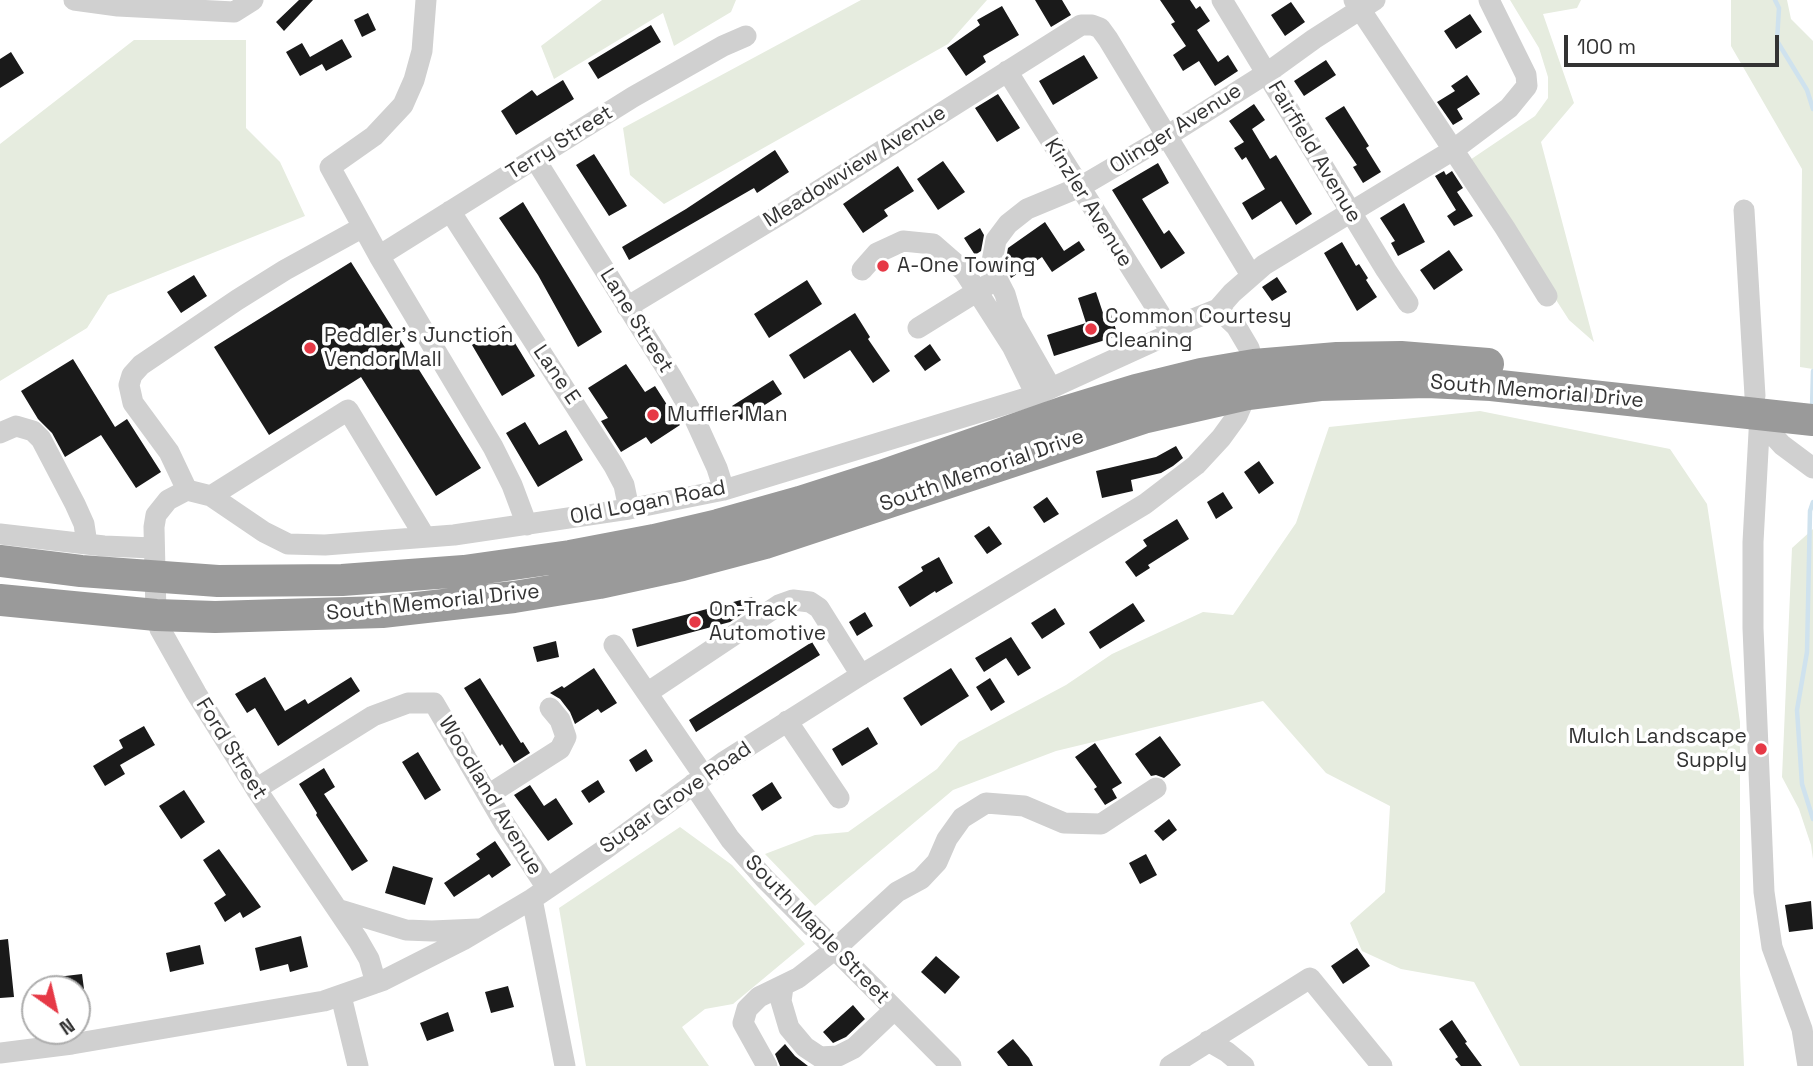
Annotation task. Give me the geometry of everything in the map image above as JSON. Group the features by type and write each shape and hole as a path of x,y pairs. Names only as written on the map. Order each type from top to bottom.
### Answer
{"highway":[{"name":"South Memorial Drive","path":"0,561 56,569 154,563 218,581 342,580 464,570 570,556 654,540 800,502 1064,412 1201,374 1321,385 1427,382 1757,405 1813,403"},
{"name":"South Memorial Drive","path":"0,600 156,615 215,617 382,612 514,597 599,583 765,543 1251,380"},
{"name":"South Memorial Drive","path":"1757,405 1813,420"}],"street":[{"path":"74,0 118,6 234,12 253,0"},
{"path":"426,0 422,51 403,105 374,136 330,167 355,231 379,256 493,447 512,485 527,526"},
{"name":"Fairfield Avenue","path":"1222,0 1408,303"},
{"path":"1251,380 1249,348 1236,326 1217,309 1251,275 1453,150 1509,108 1527,86 1523,64 1489,0"},
{"path":"1364,3 1453,150 1547,296"},
{"name":"Olinger Avenue","path":"1044,391 1013,321 1005,293 991,267 996,240 1008,224 1027,209 1080,187 1167,136 1267,73 1364,3"},
{"name":"Meadowview Avenue","path":"627,307 791,208 1081,25 1100,28 1167,136"},
{"name":"Terry Street","path":"379,256 633,97 746,36"},
{"name":"Kinzler Avenue","path":"1007,71 1172,333"},
{"path":"1167,136 1251,275"},
{"name":"Lane Street","path":"535,159 692,413 724,490"},
{"path":"1744,210 1757,405 1753,628 1765,892 1772,947 1802,1029 1808,1066"},
{"name":"Lane E","path":"450,211 614,466 624,485 629,509"},
{"path":"0,534 88,544 154,563 156,515 168,500 187,490 169,452 133,403 129,385 132,375 141,365 237,300 355,231"},
{"path":"862,270 877,253 903,241 933,244 964,271 1044,391"},
{"path":"918,328 997,279"},
{"name":"Old Logan Road","path":"187,490 211,495 264,532 288,544 326,545 425,537 527,526 629,509 724,490 1044,391 1172,333 1188,321 1217,309"},
{"name":"Sugar Grove Road","path":"0,1054 214,1021 341,996 376,983 482,929 604,850 699,780 786,721 1173,484 1196,465 1221,438 1237,416 1251,380"},
{"path":"1757,405 1770,432 1782,445 1813,468"},
{"path":"211,495 348,411 425,537"},
{"path":"0,433 16,425 33,431 41,439 85,524 88,544"},
{"name":"Ford Street","path":"154,563 156,615 168,647 256,789 358,940 369,960 376,983"},
{"path":"647,694 786,602 802,601 818,608 861,675"},
{"name":"South Maple Street","path":"614,645 699,780 730,839 834,950 951,1066"},
{"name":"Woodland Avenue","path":"256,789 373,716 408,703 434,703 488,795 539,894"},
{"path":"488,795 560,749 566,737 560,720 550,708"},
{"path":"786,721 839,797"},
{"path":"767,1066 743,1023 747,1009 759,998 798,978 834,950 888,899 921,879 937,862 947,839 962,818 986,803 1024,806 1064,823 1101,824 1156,788"},
{"path":"539,894 565,1066"},
{"path":"337,909 407,930 482,929"},
{"path":"1170,1066 1310,978 1382,1066"},
{"path":"783,987 781,1001 789,1028 805,1047 820,1057 838,1056 854,1048 894,1010"},
{"path":"341,996 358,1066"},
{"path":"1208,1041 1244,1066"}],"shaded area":[{"path":"602,0 736,0 731,12 674,46 663,13 554,79 541,46"},
{"path":"861,0 987,0 948,44 664,204 630,175 623,128"},
{"path":"1510,0 1581,0 1577,8 1543,14 1574,103 1541,142 1594,342 1569,320 1467,162 1535,116 1548,98 1548,77 1539,48"},
{"path":"1731,0 1787,0 1791,19 1813,41 1813,369 1800,367 1802,169 1731,46"},
{"path":"134,40 246,40 246,128 280,162 305,216 108,295 87,328 0,381 0,144"},
{"path":"1480,411 1670,449 1707,504 1740,722 1740,974 1744,1066 1520,1066 1474,982 1401,969 1362,951 1350,923 1385,892 1390,806 1326,773 1263,701 1056,751 953,790 815,906 765,854 815,835 848,832 937,769 959,742 1066,685 1112,654 1203,612 1233,615 1296,523 1329,427"},
{"path":"1813,529 1813,859 1799,809 1782,777 1792,548"},
{"path":"680,827 732,865 805,944 733,1004 705,1009 682,1027 709,1066 586,1066 559,908"}],"building":[{"path":"299,0 313,0 284,31 276,22"},
{"path":"1035,0 1062,0 1071,15 1051,27"},
{"path":"1160,0 1190,0 1196,9 1200,6 1210,21 1197,30 1218,62 1228,55 1238,71 1215,86 1199,61 1183,71 1173,55 1186,46 1171,24 1175,22"},
{"path":"1291,2 1305,22 1285,36 1271,15"},
{"path":"1002,6 1019,35 983,56 986,62 966,76 947,48 980,25 977,20"},
{"path":"368,13 376,30 362,37 354,20"},
{"path":"1470,14 1482,32 1456,49 1444,31"},
{"path":"651,25 661,42 598,79 588,63"},
{"path":"342,39 352,57 326,71 322,64 300,76 286,52 302,43 310,57"},
{"path":"11,52 24,73 0,88 0,59"},
{"path":"1084,55 1098,78 1053,105 1039,81"},
{"path":"1326,60 1336,75 1304,96 1294,81"},
{"path":"1467,75 1480,94 1457,109 1463,119 1453,125 1437,102 1455,91 1451,86"},
{"path":"563,80 574,99 516,135 501,111 532,90 537,96"},
{"path":"998,94 1020,128 997,142 975,108"},
{"path":"1254,104 1265,120 1252,129 1270,159 1276,155 1312,214 1296,225 1281,201 1252,220 1242,203 1265,189 1246,157 1242,160 1234,148 1244,142 1229,121"},
{"path":"1344,106 1369,146 1366,148 1381,172 1363,183 1353,167 1357,165 1325,118"},
{"path":"775,150 789,172 757,193 754,188 629,260 622,247 686,209"},
{"path":"594,154 627,206 609,216 576,165"},
{"path":"943,161 965,192 938,210 917,179"},
{"path":"1158,163 1169,183 1142,199 1164,234 1169,230 1185,253 1161,269 1112,190"},
{"path":"898,166 914,191 884,210 888,216 863,233 843,204"},
{"path":"1444,171 1446,175 1452,171 1463,188 1457,192 1473,216 1454,226 1447,216 1456,210 1435,176"},
{"path":"523,202 602,332 578,347 538,275 499,218"},
{"path":"1404,203 1425,242 1398,256 1391,243 1395,241 1380,218"},
{"path":"1045,222 1064,251 1079,241 1085,250 1052,272 1042,257 1011,278 1005,265 1008,248"},
{"path":"980,228 984,235 981,251 975,255 964,238"},
{"path":"1342,242 1356,266 1359,264 1368,278 1366,280 1377,297 1357,311 1324,253"},
{"path":"1449,250 1463,270 1434,290 1420,270"},
{"name":"Peddler's Junction Vendor Mall","path":"351,262 481,468 436,496 361,377 269,435 214,347"},
{"path":"194,275 207,296 181,313 167,292"},
{"path":"1277,277 1287,292 1272,301 1262,287"},
{"path":"807,280 822,304 769,338 754,314"},
{"name":"Common Courtesy Cleaning","path":"1096,292 1103,313 1110,311 1118,336 1054,356 1047,335 1086,323 1078,298"},
{"path":"855,313 870,337 868,339 890,371 873,383 850,350 804,379 789,355"},
{"path":"504,325 535,376 502,396 472,345"},
{"path":"930,344 941,360 925,371 914,356"},
{"path":"73,359 115,427 127,419 161,472 136,488 101,435 65,457 52,433 38,419 21,391"},
{"path":"626,364 645,392 655,386 680,425 651,444 646,437 621,452 601,421 608,418 588,388"},
{"path":"773,380 782,394 741,420 732,406"},
{"path":"525,422 539,445 566,430 583,460 538,487 506,433"},
{"path":"1176,446 1183,458 1173,466 1161,473 1131,480 1133,491 1102,498 1096,471 1156,457"},
{"path":"1259,461 1274,483 1259,494 1244,472"},
{"path":"1223,492 1233,508 1216,519 1207,502"},
{"path":"1047,497 1059,514 1044,523 1033,507"},
{"path":"1177,519 1189,539 1148,565 1150,568 1136,577 1125,562 1147,546 1143,540"},
{"path":"989,526 1002,544 987,554 974,536"},
{"path":"939,557 953,583 910,607 898,587 923,571 921,567"},
{"name":"On-Track Automotive","path":"752,597 755,605 730,622 637,647 632,629"},
{"path":"1133,603 1145,621 1100,649 1089,632"},
{"path":"1055,608 1065,624 1042,639 1031,623"},
{"path":"865,612 873,626 857,636 849,622"},
{"path":"1011,637 1031,668 1018,676 1006,658 984,672 975,658"},
{"path":"556,641 559,657 537,662 533,647"},
{"path":"812,642 820,655 696,732 689,720"},
{"path":"594,668 617,703 601,713 598,709 575,724 560,699 550,693 562,686 564,688"},
{"path":"951,668 969,696 921,726 903,698"},
{"path":"265,677 285,711 305,699 308,704 351,677 360,691 278,746 255,708 247,713 235,694"},
{"path":"480,678 530,753 514,763 502,744 500,746 464,688"},
{"path":"990,678 1005,702 991,711 976,687"},
{"path":"144,726 155,745 120,765 125,774 105,786 93,766 123,748 119,740"},
{"path":"868,727 878,744 842,766 832,749"},
{"path":"1160,736 1181,765 1164,778 1151,776 1135,754"},
{"path":"1095,743 1122,783 1112,789 1117,798 1105,805 1094,789 1097,787 1075,757"},
{"path":"646,749 653,761 636,772 629,760"},
{"path":"418,752 441,790 425,800 402,762"},
{"path":"324,768 335,787 324,794 368,861 352,871 299,784"},
{"path":"598,780 605,792 589,803 581,791"},
{"path":"772,782 782,798 762,811 752,795"},
{"path":"530,785 544,806 556,798 573,824 548,841 514,795"},
{"path":"184,790 205,822 181,839 159,806"},
{"path":"1169,819 1177,830 1163,841 1154,831"},
{"path":"495,841 511,865 492,878 489,874 454,897 444,883 480,859 476,854"},
{"path":"219,849 261,907 243,918 240,912 225,922 214,903 226,895 203,860"},
{"path":"1146,854 1157,875 1140,884 1129,863"},
{"path":"393,866 433,878 425,905 385,893"},
{"path":"1811,901 1813,929 1789,932 1785,905"},
{"path":"301,936 308,967 290,972 288,964 260,971 255,948"},
{"path":"8,939 14,997 0,998 0,940"},
{"path":"200,945 204,964 170,972 166,953"},
{"path":"1357,948 1370,966 1343,984 1331,966"},
{"path":"936,956 960,977 945,994 921,972"},
{"path":"508,986 514,1007 491,1013 485,992"},
{"path":"853,1005 865,1019 846,1037 833,1043 823,1032"},
{"path":"448,1012 454,1031 427,1041 420,1023"},
{"path":"1452,1020 1482,1066 1461,1066 1455,1059 1458,1057 1439,1029"},
{"path":"1013,1039 1033,1066 1008,1066 997,1052"},
{"path":"785,1044 808,1066 780,1066 775,1054"}],"waterway":[{"path":"1775,0 1779,8 1777,41 1807,90 1813,109"},
{"path":"1812,408 1813,371"},
{"path":"1813,502 1810,511 1807,652 1797,710 1802,784 1813,819"}],"place":[{"name":"A-One Towing","path":"883,266"},
{"name":"Common Courtesy Cleaning","path":"1091,329"},
{"name":"Peddler's Junction Vendor Mall","path":"310,348"},
{"name":"Muffler Man","path":"653,415"},
{"name":"On-Track Automotive","path":"695,622"},
{"name":"Mulch Landscape Supply","path":"1761,749"}]}
